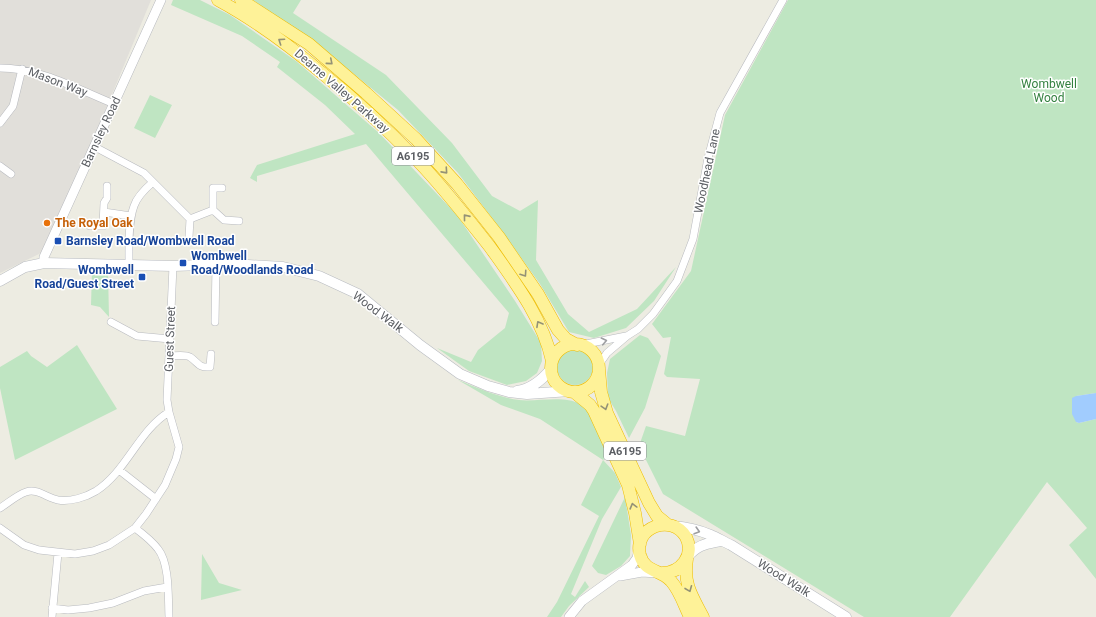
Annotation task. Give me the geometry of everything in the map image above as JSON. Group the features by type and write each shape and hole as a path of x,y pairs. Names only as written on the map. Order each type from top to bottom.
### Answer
{"highway":[{"name":"Dearne Valley Parkway","path":"218,0 295,50 359,103 419,162 467,217 506,269 544,332 552,365"},
{"name":"Dearne Valley Parkway","path":"241,0 308,44 366,93 416,139 457,184 499,237 538,294 558,330 566,340 579,345"},
{"path":"552,365 556,354 562,348 569,345 579,345"},
{"name":"A6195","path":"579,345 591,351 597,360 601,392 607,413 651,507 657,516 683,533 686,538 688,544 685,570 688,588 703,617"},
{"name":"A6195","path":"552,365 552,375 559,386 572,392 590,405 628,484 635,513 640,553 644,564 661,573 674,586 690,617"},
{"path":"572,392 582,391 594,383 598,368"},
{"path":"640,545 644,534 652,527 658,525 671,525"},
{"path":"661,573 668,573 677,570 681,567 687,557"}],"main road":[{"name":"Wood Walk","path":"0,281 25,267 44,264 173,266 232,264 283,267 319,276 358,294 420,345 460,374 488,386 509,392 527,394 572,392"},
{"name":"Wood Walk","path":"509,392 522,390 542,380 552,365"},
{"name":"Wood Walk","path":"671,525 712,535 720,541 731,544 846,617"},
{"path":"687,557 694,549 702,545 720,541"}],"street":[{"name":"Barnsley Road","path":"44,264 44,257 161,0"},
{"name":"Woodhead Lane","path":"598,368 607,353 653,314 677,281 693,239 708,158 720,113 782,0"},
{"name":"Mason Way","path":"0,68 22,69 39,73 114,104"},
{"path":"0,123 13,106 22,69"},
{"path":"95,147 144,173 190,219 189,237"},
{"path":"0,166 11,174"},
{"path":"130,265 131,216 134,205 153,182"},
{"path":"90,226 103,226 104,203 107,186"},
{"path":"212,210 213,188 222,188"},
{"path":"190,219 212,210"},
{"path":"212,210 224,220 239,220"},
{"path":"104,212 131,216"},
{"path":"215,322 216,265"},
{"name":"Guest Street","path":"135,528 156,499 171,473 179,447 169,412 168,400 173,266"},
{"path":"111,322 137,336 170,339"},
{"name":"Woodhead Lane","path":"579,345 603,342 627,336"},
{"path":"170,356 189,356 200,366 208,368 210,367 211,354"},
{"path":"0,508 26,492 34,491 58,500 72,500 96,491 119,470 138,443 163,416 169,412"},
{"path":"119,470 156,499"},
{"path":"0,528 24,545 39,550 75,554 92,551 108,545 135,528 159,550 164,561 169,617"},
{"path":"569,617 582,601 617,577 635,562 640,545"},
{"path":"52,617 58,553"},
{"path":"617,577 635,573 661,573"},
{"path":"52,608 68,610 89,608 113,603 144,591 167,588"}],"shaded area":[{"path":"0,0 151,0 96,133 41,253 0,273"}],"green space":[{"path":"173,0 200,0 230,15 296,61 379,133 457,215 515,301 541,343 542,361 537,373 526,381 507,385 469,371 437,348 471,362 478,350 505,328 509,313 366,144 257,176 257,182 250,178 257,165 355,134 325,105 277,67 280,62 242,36 171,5"},
{"path":"253,0 301,0 293,13 386,75 452,143 492,196 520,211 538,200 536,260 568,314 589,332 637,309 676,267 654,301 626,328 594,338 569,332 540,284 458,173 398,110 322,48"},
{"name":"Wombwell Wood","path":"788,0 1096,0 1096,393 1076,396 1076,422 1079,423 1096,419 1096,579 1069,545 1087,528 1047,482 950,617 864,617 663,494 639,446 646,426 685,436 700,379 667,377 664,374 671,337 663,338 652,324 691,271 725,115"},
{"path":"150,95 172,105 155,138 134,128"},
{"path":"92,271 108,272 109,317 100,307 91,305"},
{"path":"640,335 648,338 661,356 645,408 629,438 608,398 607,373 610,359"},
{"path":"77,345 117,409 15,460 0,388 0,367 27,351 31,356 47,367"},
{"path":"575,349 588,354 593,367 588,380 575,385 562,380 557,367 562,354"},
{"path":"458,380 511,399 558,399 574,401 580,404 585,408 593,420 608,455 603,460 540,419 501,405"},
{"path":"603,460 615,473 621,487 602,519 571,594 575,597 585,581 589,587 569,606 561,617 547,617 557,602 599,516 581,505"},
{"path":"625,497 631,535 630,556 621,566 606,575 598,573 592,566"},
{"path":"202,554 219,583 242,590 201,600"}],"water":[{"path":"1096,393 1096,419 1079,423 1076,422 1072,414 1072,398"}],"place":[{"name":"The Royal Oak","path":"47,223"},
{"name":"Barnsley Road/Wombwell Road","path":"58,241"},
{"name":"Wombwell Road/Woodlands Road","path":"183,263"},
{"name":"Wombwell Road/Guest Street","path":"142,277"}]}
